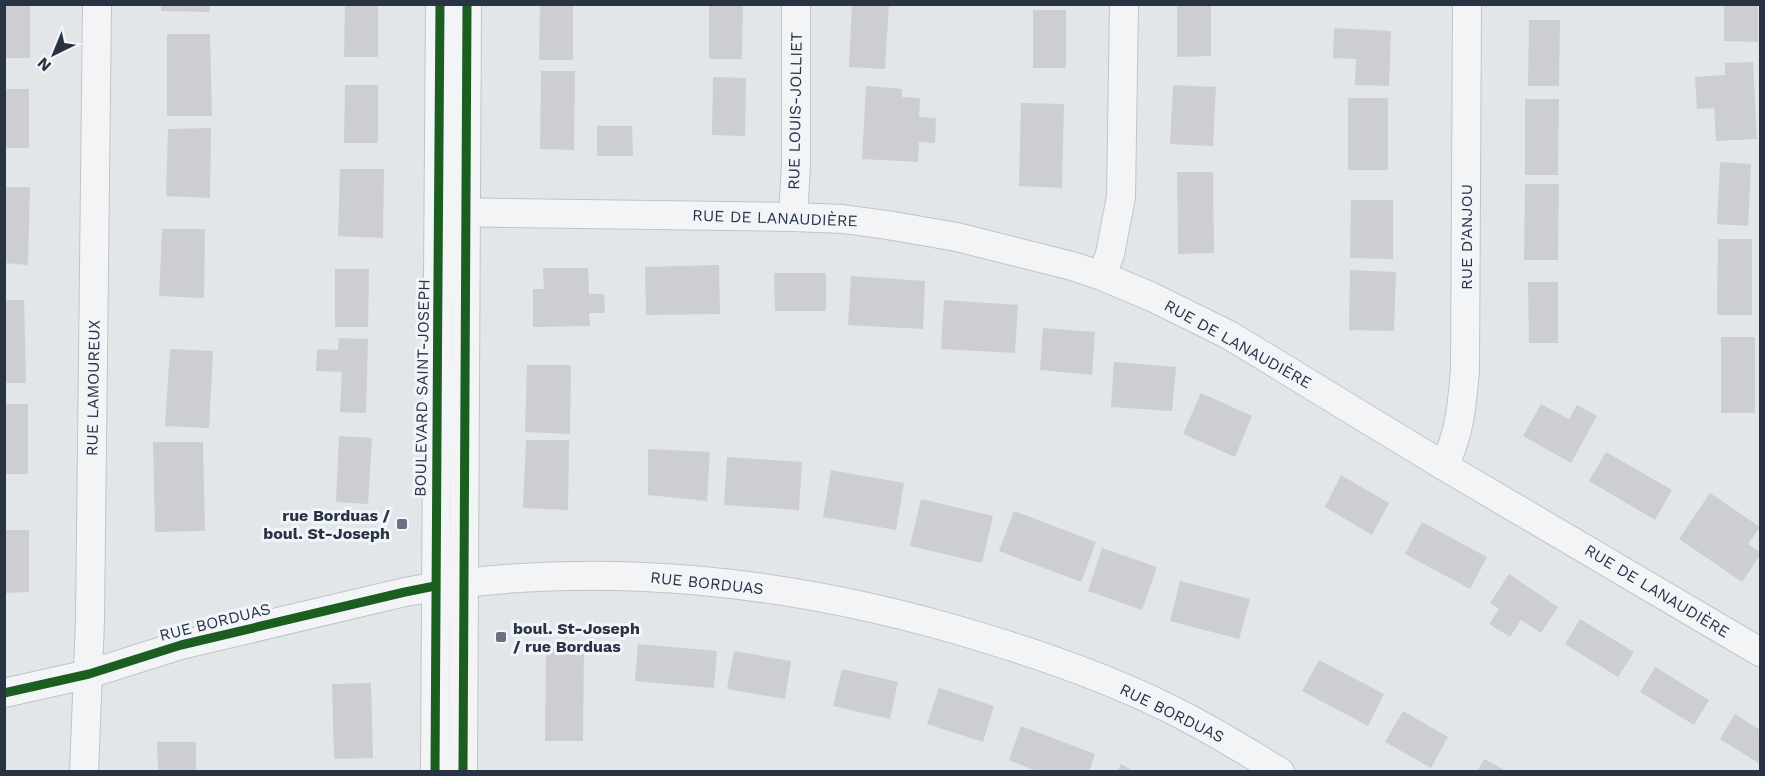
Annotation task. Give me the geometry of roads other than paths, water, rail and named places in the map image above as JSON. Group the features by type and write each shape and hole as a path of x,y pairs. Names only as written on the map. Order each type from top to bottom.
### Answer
{"street":[{"name":"RUE LAMOUREUX","path":"84,771 89,674 97,4"},
{"name":"BOULEVARD SAINT-JOSEPH","path":"440,4 452,212 464,583 463,771"},
{"name":"BOULEVARD SAINT-JOSEPH","path":"435,771 435,586 452,212 467,4"},
{"name":"RUE LOUIS-JOLLIET","path":"793,217 796,165 796,4"},
{"path":"1102,276 1110,254 1121,197 1124,4"},
{"name":"RUE D'ANJOU","path":"1444,466 1458,433 1465,370 1467,4"},
{"name":"RUE DE LANAUDIÈRE","path":"452,212 843,219 934,232 1041,257 1102,276 1229,335 1444,466 1761,652"},
{"name":"RUE BORDUAS","path":"4,693 89,674 181,645 435,586 569,576 646,577 765,588 868,607 956,629 1101,678 1178,713 1280,771"}],"place":[{"name":"rue Borduas / boul. St-Joseph","path":"402,524"},
{"name":"boul. St-Joseph / rue Borduas","path":"501,637"}]}
